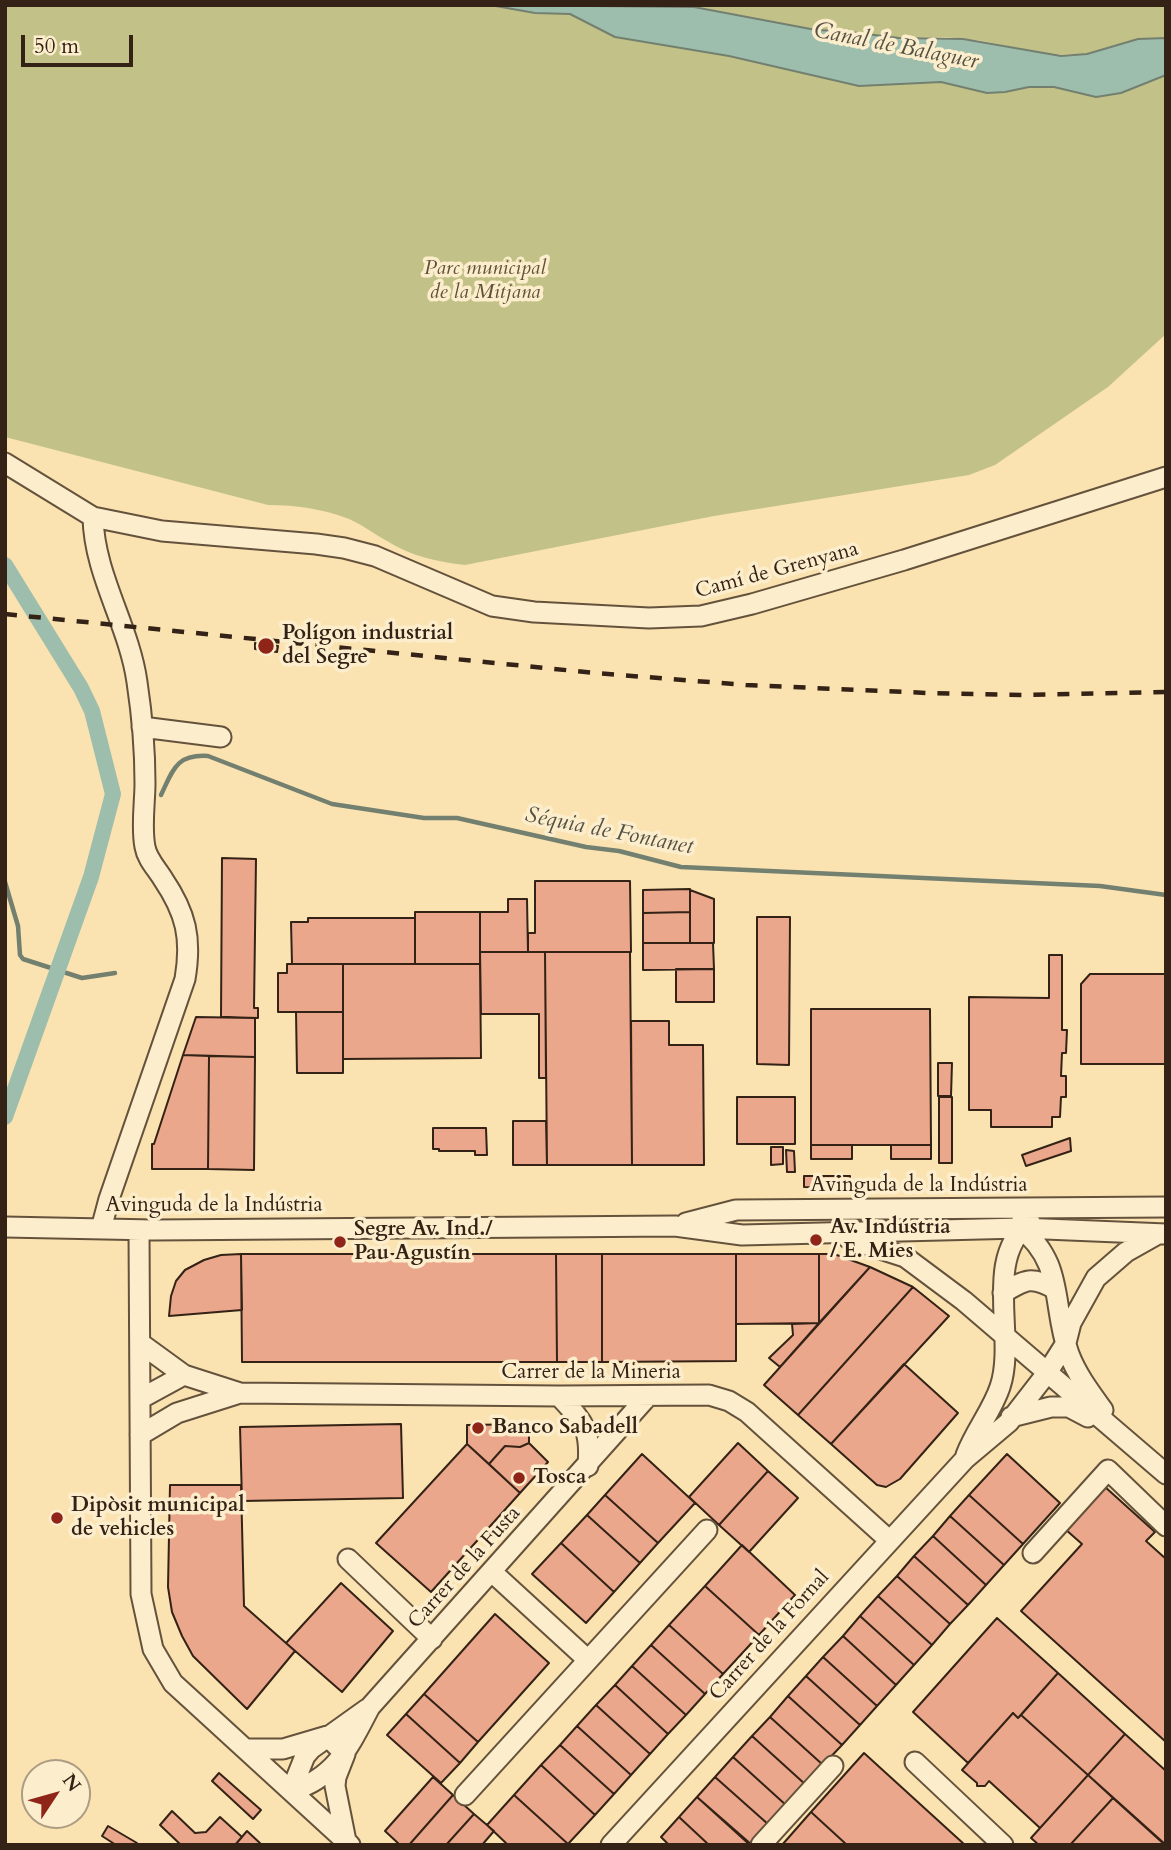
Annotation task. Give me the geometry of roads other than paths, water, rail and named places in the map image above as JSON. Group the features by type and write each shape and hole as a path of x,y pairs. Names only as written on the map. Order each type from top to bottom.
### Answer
{"street":[{"path":"5,463 93,517 102,570 124,626 135,666 145,778 144,844 151,861 180,905 187,933 186,979 101,1229"},
{"name":"Camí de Grenyana","path":"93,517 162,531 316,544 374,556 492,606 534,612 675,618 701,616 828,583 1166,477"},
{"path":"142,727 221,737"},
{"name":"Avinguda de la Indústria","path":"675,1226 736,1210 1166,1207"},
{"path":"992,1208 1021,1228 1040,1247 1053,1271 1066,1343 1081,1381 1123,1436"},
{"name":"Carrer de la Fornal","path":"965,1460 972,1437 999,1388 1004,1368 1003,1293 1006,1257 1021,1228 1048,1208"},
{"name":"Avinguda de la Indústria","path":"5,1227 139,1230 675,1226 741,1234 1021,1228 1162,1234"},
{"path":"139,1230 141,1594 153,1649 173,1683 348,1843"},
{"path":"834,1234 905,1257 964,1301 1166,1474"},
{"name":"Carrer de la Fornal","path":"611,1845 889,1540 965,1460 1012,1418 1047,1373 1066,1343 1071,1324 1096,1278 1126,1252 1162,1234"},
{"path":"1003,1293 1020,1282 1038,1279 1055,1289"},
{"name":"Carrer de la Mineria","path":"140,1343 192,1378 240,1393 709,1395 729,1401 747,1412 889,1540"},
{"path":"140,1399 192,1378 202,1405"},
{"name":"Carrer de la Mineria","path":"140,1435 177,1413 240,1393"},
{"path":"559,1396 586,1427 590,1444 588,1465"},
{"name":"Carrer de la Fusta","path":"291,1791 305,1756 327,1736 370,1707 648,1396"},
{"path":"140,1399 177,1413"},
{"path":"992,1401 1012,1418 1051,1407 1069,1407 1123,1436"},
{"path":"1033,1553 1108,1470 1166,1526"},
{"path":"465,1794 707,1530"},
{"path":"348,1559 432,1639"},
{"path":"492,1572 588,1660"},
{"name":"Carrer de la Fusta","path":"348,1843 335,1786 336,1777 370,1707"},
{"path":"327,1736 345,1754"},
{"name":"Carrer de la Fusta","path":"246,1749 284,1749 327,1736"},
{"name":"Carrer de la Fusta","path":"291,1791 308,1786 320,1778 345,1754"},
{"path":"915,1762 1003,1845"},
{"path":"761,1845 833,1766"}],"water":[{"name":"Canal de Balaguer","path":"490,5 694,7 816,30 899,38 963,39 1061,56 1087,54 1138,39 1166,38 1166,75 1121,93 1096,97 1054,87 1029,87 987,93 941,82 859,86 729,56 615,37 570,14 535,13"}],"waterway":[{"path":"5,565 81,688 92,711 113,794 91,877 5,1117"},
{"name":"Séquia de Fontanet","path":"161,795 177,765 189,758 208,756 332,804 424,818 457,818 586,847 619,851 681,867 1100,886 1166,895"},
{"name":"Séquia de Fontanet","path":"5,882 18,926 20,955 23,959 82,978 115,973"}],"railway":[{"path":"5,614 595,673 746,685 1023,695 1166,692"}],"place":[{"name":"Polígon industrial del Segre","path":"266,646"},
{"name":"Av. Indústria / E. Mies","path":"816,1240"},
{"name":"Segre Av. Ind./ Pau Agustín","path":"340,1242"},
{"name":"Banco Sabadell","path":"478,1428"},
{"name":"Tosca","path":"519,1478"},
{"name":"Dipòsit municipal de vehicles","path":"57,1518"}],"park label":[{"name":"Parc municipal de la Mitjana","path":"485,281"}]}
